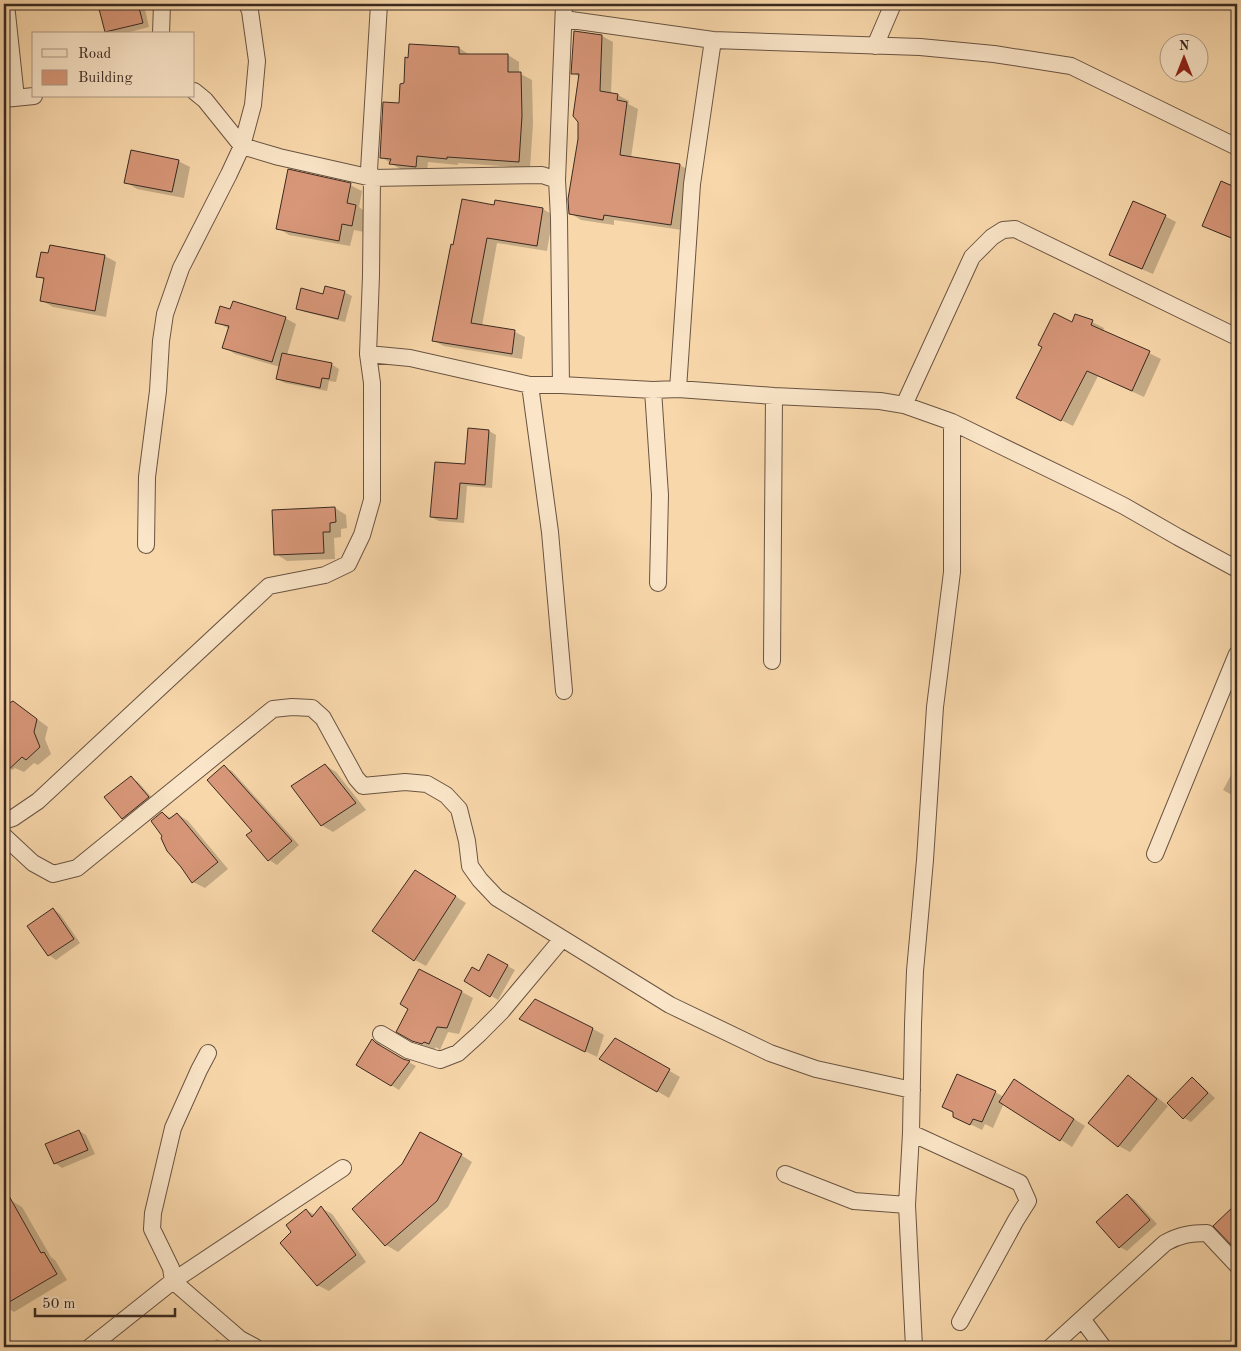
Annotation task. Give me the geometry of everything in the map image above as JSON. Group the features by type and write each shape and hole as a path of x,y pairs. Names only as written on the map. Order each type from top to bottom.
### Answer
{"street":[{"path":"6,4 10,99 32,96"},
{"path":"161,32 162,4"},
{"path":"146,545 147,477 165,314 180,268 230,174 242,146 253,105 257,61 250,11 247,4"},
{"path":"4,821 14,818 38,801 269,586 325,575 348,564 362,535 372,500 372,392 368,354 372,178 369,170 379,4"},
{"path":"875,46 893,4"},
{"path":"561,385 557,180 564,11 713,40 920,47 994,54 1071,66 1237,147"},
{"path":"678,389 692,184 713,40"},
{"path":"195,92 205,100 242,146 279,157 372,178 542,175 557,180"},
{"path":"904,405 972,257 992,237 1003,230 1015,229 1237,337"},
{"path":"368,354 410,358 530,385 653,390 678,389 880,401 904,405 952,422 1124,506 1237,570"},
{"path":"530,385 550,532 564,691"},
{"path":"653,390 660,495 658,583"},
{"path":"772,660 774,396"},
{"path":"914,1347 907,1205 911,1133 915,972 925,860 935,707 952,572 952,422"},
{"path":"1155,854 1237,654"},
{"path":"4,836 33,863 54,874 77,868 273,709 292,707 312,708 323,718 356,778 363,786 405,782 428,784 446,795 459,809 467,841 470,866 497,898 670,1005 770,1053 816,1069 912,1090"},
{"path":"381,1034 408,1050 440,1060 458,1053 501,1012 562,939"},
{"path":"208,1053 173,1128 153,1213 152,1229 171,1268 173,1281 240,1339 255,1347"},
{"path":"911,1133 1020,1183 1028,1201 960,1322"},
{"path":"90,1347 173,1281 344,1168"},
{"path":"785,1174 854,1201 907,1205"},
{"path":"1051,1347 1165,1243 1178,1236 1191,1233 1207,1233 1237,1265"},
{"path":"1082,1319 1103,1347"}],"building":[{"path":"120,4 138,4 143,23 105,32 99,9"},
{"path":"574,31 602,35 600,91 618,94 617,100 627,102 620,155 680,164 671,225 604,215 603,220 569,214 568,199 578,139 578,122 573,116 579,74 571,74"},
{"path":"409,44 459,47 459,54 508,54 508,72 521,72 522,116 519,162 417,156 416,167 389,164 391,159 380,158 383,102 399,103 400,84 404,83 405,57 408,58"},
{"path":"131,150 179,160 172,192 124,183"},
{"path":"288,169 351,183 347,203 356,205 352,226 342,224 339,241 276,229"},
{"path":"1221,181 1237,188 1237,231 1234,239 1202,226"},
{"path":"462,199 494,205 495,200 543,208 537,246 487,238 471,323 515,330 512,354 432,341"},
{"path":"1133,201 1166,215 1142,269 1109,255"},
{"path":"50,245 105,255 95,311 40,301 44,278 36,277 41,252 48,253"},
{"path":"325,286 345,291 338,319 296,309 301,288 323,294"},
{"path":"233,301 286,317 272,362 222,348 229,326 215,323 220,306 230,309"},
{"path":"1054,313 1072,322 1075,314 1093,320 1091,325 1150,351 1132,391 1087,371 1061,421 1016,398 1042,347 1038,345"},
{"path":"282,353 332,363 329,379 322,378 320,388 276,379"},
{"path":"468,428 489,430 485,485 460,483 457,519 430,517 435,462 465,464"},
{"path":"335,507 336,522 330,523 330,532 323,532 324,553 274,555 272,510"},
{"path":"13,701 37,719 34,732 40,747 26,760 22,757 4,774 4,706"},
{"path":"325,764 356,803 321,826 291,786"},
{"path":"224,765 292,841 268,861 246,835 252,831 207,780"},
{"path":"131,776 149,797 122,819 104,797"},
{"path":"162,812 169,819 177,813 218,862 192,883 167,851 161,838 162,836 151,821"},
{"path":"415,870 456,896 414,961 372,931"},
{"path":"53,908 74,939 48,956 27,926"},
{"path":"488,954 508,965 490,997 464,981 472,967 479,971"},
{"path":"419,969 462,991 447,1028 437,1027 429,1044 412,1041 396,1032 408,1009 400,1004"},
{"path":"535,999 593,1028 585,1052 519,1019"},
{"path":"615,1038 670,1069 657,1092 599,1059"},
{"path":"372,1039 403,1059 410,1061 391,1086 356,1065"},
{"path":"957,1074 996,1091 982,1122 973,1119 970,1125 953,1117 953,1112 942,1107"},
{"path":"1128,1075 1157,1099 1118,1147 1088,1123"},
{"path":"1192,1077 1208,1093 1183,1119 1167,1103"},
{"path":"1014,1079 1074,1119 1060,1141 999,1102"},
{"path":"79,1130 88,1150 54,1164 45,1144"},
{"path":"420,1132 462,1154 437,1201 385,1246 352,1209 402,1164"},
{"path":"4,1187 41,1253 44,1252 57,1274 4,1305"},
{"path":"1127,1194 1150,1220 1119,1248 1096,1222"},
{"path":"1237,1203 1237,1251 1213,1226"},
{"path":"321,1206 356,1255 317,1286 280,1243 291,1232 286,1225 306,1209 312,1217"}]}
